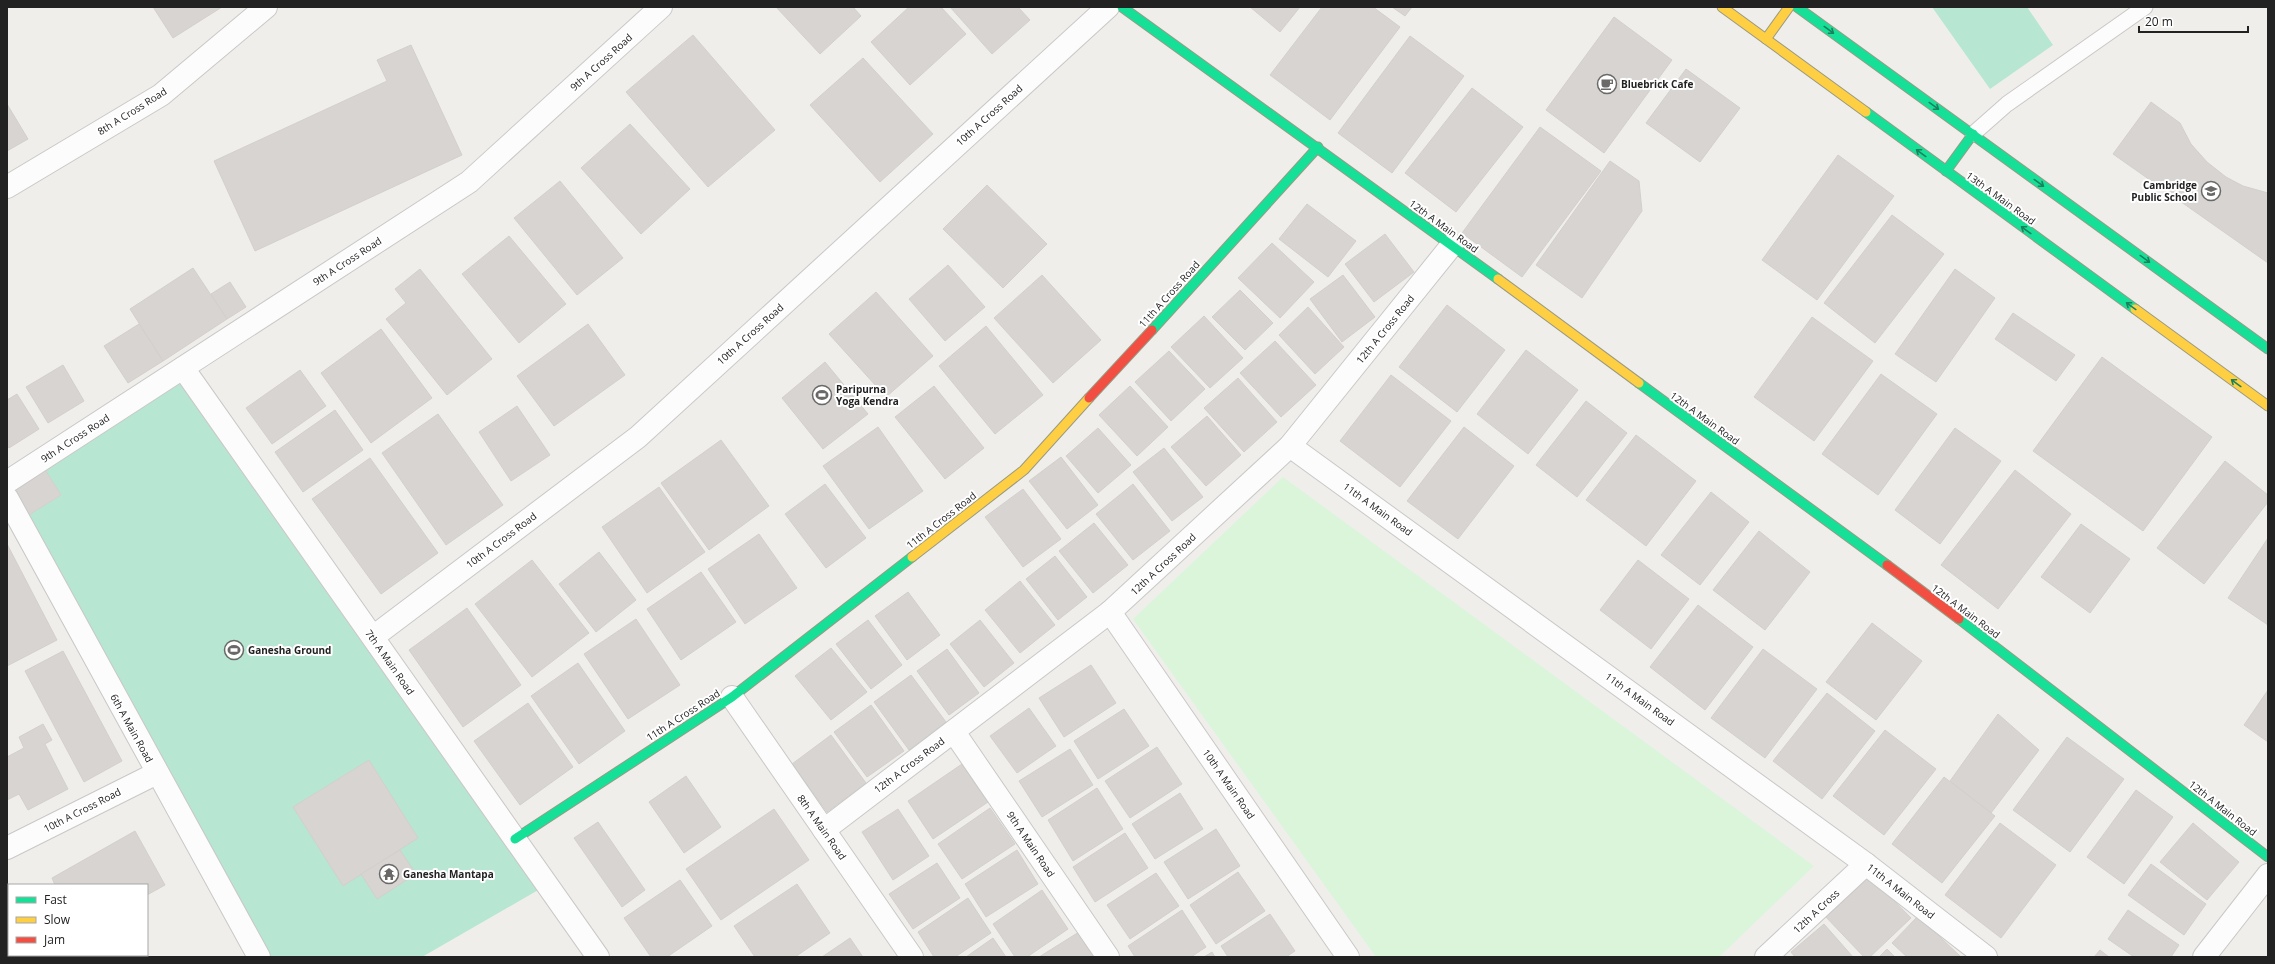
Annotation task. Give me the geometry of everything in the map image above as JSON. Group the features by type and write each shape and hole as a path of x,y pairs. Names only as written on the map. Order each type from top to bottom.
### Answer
{"street":[{"name":"8th A Cross Road","path":"7,187 161,95 266,7"},
{"name":"9th A Cross Road","path":"7,482 469,182 661,7"},
{"name":"10th A Cross Road","path":"373,637 638,437 1108,7"},
{"name":"12th A Main Road","path":"1122,7 1318,147 1945,608 2268,857"},
{"name":"13th A Main Road","path":"1722,7 2268,406"},
{"path":"1766,39 1789,7"},
{"path":"1797,7 2268,349"},
{"path":"1946,171 1973,134"},
{"name":"11th A Cross Road","path":"515,839 732,697 1024,470 1318,147"},
{"name":"12th A Cross Road","path":"824,830 1110,612 1290,446 1452,246"},
{"name":"7th A Main Road","path":"182,368 598,957"},
{"name":"11th A Main Road","path":"1290,446 1866,864 1986,957"},
{"name":"6th A Main Road","path":"7,498 259,957"},
{"name":"10th A Main Road","path":"1110,612 1348,957"},
{"name":"8th A Main Road","path":"732,697 912,957"},
{"name":"9th A Main Road","path":"954,732 1108,957"},
{"name":"10th A Cross Road","path":"7,848 157,773"},
{"name":"12th A Cross","path":"1766,957 1866,864"},
{"path":"2204,957 2268,875"}],"lane":[{"path":"1973,134 2007,104 2145,7"}],"green space":[{"path":"1932,7 2027,7 2053,45 1990,89"},
{"name":"Ganesha Ground","path":"178,381 462,784 540,889 422,957 266,957 27,516 61,495 44,468"},
{"path":"1283,477 1814,866 1719,957 1376,957 1133,619"}],"building":[{"path":"153,7 222,7 173,38"},
{"path":"776,7 853,7 861,16 820,54"},
{"path":"909,7 941,7 966,34 910,85 871,42"},
{"path":"950,7 1018,7 1030,20 992,54"},
{"path":"1250,7 1300,7 1280,32"},
{"path":"1322,7 1373,7 1400,27 1330,120 1270,75"},
{"path":"1392,7 1412,7 1405,16"},
{"path":"1614,17 1672,60 1604,153 1546,110"},
{"path":"693,35 775,130 708,187 626,92"},
{"path":"1410,36 1464,76 1392,173 1338,133"},
{"path":"411,45 462,155 255,251 214,161 387,81 377,60"},
{"path":"863,58 933,134 880,182 810,105"},
{"path":"1686,69 1740,108 1700,162 1646,123"},
{"path":"1472,88 1523,127 1456,212 1405,173"},
{"path":"2151,102 2180,123 2191,144 2207,162 2226,177 2243,186 2268,193 2268,263 2113,154"},
{"path":"7,104 28,139 7,151"},
{"path":"630,124 690,189 641,234 581,168"},
{"path":"1540,127 1601,171 1522,277 1462,233"},
{"path":"1838,155 1894,196 1817,300 1762,260"},
{"path":"1610,161 1639,181 1642,211 1582,298 1536,265"},
{"path":"560,181 623,258 577,295 514,218"},
{"path":"987,185 1047,244 1003,288 943,229"},
{"path":"1307,204 1356,241 1328,277 1279,239"},
{"path":"1892,215 1944,254 1875,343 1824,303"},
{"path":"1385,234 1414,272 1374,302 1345,264"},
{"path":"509,236 566,304 519,343 462,274"},
{"path":"1272,243 1314,282 1280,318 1238,278"},
{"path":"948,265 985,307 945,341 909,299"},
{"path":"193,268 227,319 163,361 130,309"},
{"path":"420,269 492,359 447,395 386,319 406,303 395,289"},
{"path":"1955,269 1995,298 1936,382 1895,354"},
{"path":"1042,275 1101,340 1053,383 994,318"},
{"path":"1343,275 1375,317 1342,342 1310,299"},
{"path":"230,282 246,307 227,319 211,294"},
{"path":"1240,290 1273,323 1245,350 1212,317"},
{"path":"876,292 933,356 886,397 829,334"},
{"path":"1447,305 1505,350 1457,412 1399,367"},
{"path":"1308,307 1344,347 1315,374 1279,335"},
{"path":"2013,313 2075,355 2056,381 1995,339"},
{"path":"1204,316 1243,358 1210,388 1171,347"},
{"path":"1812,317 1873,361 1814,441 1754,397"},
{"path":"139,324 163,361 128,383 104,346"},
{"path":"588,324 625,375 554,426 517,376"},
{"path":"986,326 1043,395 995,434 939,366"},
{"path":"381,329 432,398 371,443 321,373"},
{"path":"1275,341 1316,385 1281,417 1240,373"},
{"path":"1526,350 1578,390 1528,454 1477,414"},
{"path":"1169,351 1205,389 1171,421 1135,382"},
{"path":"2102,357 2212,437 2143,531 2033,451"},
{"path":"825,362 868,414 823,449 782,398"},
{"path":"63,365 84,401 48,423 26,387"},
{"path":"300,370 326,406 272,444 246,408"},
{"path":"1881,374 1937,414 1878,495 1822,454"},
{"path":"1391,375 1451,421 1400,487 1340,441"},
{"path":"1238,378 1277,422 1244,452 1204,408"},
{"path":"934,386 984,448 945,479 895,417"},
{"path":"1130,386 1168,427 1137,456 1099,415"},
{"path":"17,394 39,429 9,448 7,445 7,400"},
{"path":"1586,401 1627,433 1577,497 1536,465"},
{"path":"517,406 550,455 511,481 479,432"},
{"path":"335,410 363,450 303,492 275,452"},
{"path":"438,414 503,505 446,545 382,453"},
{"path":"1207,416 1241,455 1206,486 1171,447"},
{"path":"878,427 923,491 869,529 823,466"},
{"path":"1464,427 1514,466 1458,539 1407,501"},
{"path":"1098,428 1131,465 1098,493 1066,456"},
{"path":"1955,428 2001,461 1940,544 1895,510"},
{"path":"1636,435 1696,481 1646,546 1586,500"},
{"path":"721,440 769,506 709,550 661,483"},
{"path":"1164,448 1203,497 1172,521 1133,472"},
{"path":"1061,457 1098,505 1067,529 1029,481"},
{"path":"370,458 438,553 381,594 312,499"},
{"path":"2225,461 2268,495 2268,502 2204,584 2157,548"},
{"path":"44,468 61,495 27,516 11,489"},
{"path":"2015,470 2071,514 1998,609 1941,565"},
{"path":"825,484 866,538 826,568 785,514"},
{"path":"1133,484 1170,531 1133,560 1096,514"},
{"path":"659,487 705,552 647,593 602,527"},
{"path":"1023,489 1061,539 1023,567 985,517"},
{"path":"1711,492 1749,522 1700,585 1661,555"},
{"path":"1094,523 1128,565 1093,593 1059,551"},
{"path":"2081,524 2130,559 2090,613 2041,577"},
{"path":"1759,531 1810,572 1765,630 1713,590"},
{"path":"759,534 797,588 745,624 708,569"},
{"path":"2268,538 2268,625 2228,598"},
{"path":"7,544 57,640 7,666"},
{"path":"599,552 636,600 596,632 559,584"},
{"path":"1055,556 1087,597 1058,620 1026,579"},
{"path":"532,560 589,633 532,677 475,604"},
{"path":"1638,560 1689,599 1651,649 1600,610"},
{"path":"701,572 736,622 681,660 647,609"},
{"path":"1020,581 1055,625 1020,653 985,610"},
{"path":"908,592 940,635 907,660 875,616"},
{"path":"1698,605 1753,647 1705,710 1650,667"},
{"path":"467,608 521,685 463,727 409,650"},
{"path":"636,619 680,685 628,719 584,654"},
{"path":"868,620 902,665 871,689 836,644"},
{"path":"980,620 1014,663 984,687 950,644"},
{"path":"1872,623 1922,661 1876,720 1826,682"},
{"path":"831,648 867,692 831,720 795,676"},
{"path":"947,649 979,693 949,715 917,671"},
{"path":"1763,649 1817,689 1765,758 1711,718"},
{"path":"63,651 122,761 84,782 25,671"},
{"path":"578,663 625,731 579,764 531,696"},
{"path":"1091,665 1116,703 1064,737 1039,698"},
{"path":"911,675 946,722 909,750 874,702"},
{"path":"2268,690 2268,742 2244,725"},
{"path":"1827,693 1875,731 1822,799 1773,761"},
{"path":"528,703 573,767 520,805 474,741"},
{"path":"871,705 904,751 867,777 834,732"},
{"path":"1029,708 1056,746 1017,773 990,736"},
{"path":"1124,709 1149,746 1098,779 1074,741"},
{"path":"1998,714 2039,750 1991,813 1950,781"},
{"path":"43,724 52,740 45,744 68,789 28,810 19,794 7,800 7,757 24,748 19,737"},
{"path":"1885,730 1936,769 1884,835 1833,796"},
{"path":"831,735 866,783 827,812 792,764"},
{"path":"2067,737 2124,779 2070,852 2013,810"},
{"path":"1157,747 1182,784 1130,818 1105,781"},
{"path":"1070,749 1093,785 1042,817 1019,781"},
{"path":"369,760 418,838 343,886 293,807"},
{"path":"962,764 988,802 933,839 908,801"},
{"path":"686,776 721,827 684,853 649,802"},
{"path":"1944,777 1995,816 1942,883 1892,844"},
{"path":"1097,788 1123,829 1073,861 1048,820"},
{"path":"2136,790 2173,817 2124,884 2087,857"},
{"path":"1180,793 1203,829 1155,859 1132,824"},
{"path":"990,808 1015,844 962,879 938,844"},
{"path":"774,809 809,860 721,920 686,869"},
{"path":"898,809 929,856 893,880 862,832"},
{"path":"598,822 645,890 622,907 574,838"},
{"path":"2000,823 2056,865 2001,938 1945,895"},
{"path":"2193,823 2239,862 2207,900 2160,862"},
{"path":"1216,829 1240,866 1188,899 1164,862"},
{"path":"135,831 165,885 148,894 148,884 55,884 52,878"},
{"path":"1125,833 1148,868 1095,902 1073,867"},
{"name":"Ganesha Mantapa","path":"400,850 416,874 377,899 361,874"},
{"path":"1017,850 1038,884 986,917 965,884"},
{"path":"937,863 960,898 913,929 889,894"},
{"path":"2151,864 2206,904 2184,935 2128,895"},
{"path":"1238,872 1265,911 1216,944 1190,905"},
{"path":"1866,872 1911,918 1870,957 1864,957 1823,914"},
{"path":"1156,873 1179,906 1130,939 1107,905"},
{"path":"680,880 712,926 667,957 651,957 624,918"},
{"path":"797,884 830,933 795,957 755,957 734,926"},
{"path":"1042,890 1068,929 1027,957 1015,957 993,924"},
{"path":"968,898 991,933 955,957 934,957 918,932"},
{"path":"1182,910 1206,947 1191,957 1135,957 1128,946"},
{"path":"2128,910 2179,945 2171,957 2134,957 2108,939"},
{"path":"1270,914 1295,951 1286,957 1228,957 1221,946"},
{"path":"1918,916 1961,957 1907,957 1892,943"},
{"path":"1824,924 1853,957 1795,957 1791,952"},
{"path":"1079,932 1094,957 1039,957"},
{"path":"850,938 863,957 822,957"},
{"path":"993,938 1006,957 966,957"},
{"path":"1887,949 1895,957 1879,957"},
{"path":"2100,950 2109,957 2094,957"},
{"path":"1212,952 1215,957 1204,957"},
{"path":"90,956 90,957 37,957"},
{"path":"102,956 118,957 102,957"}],"traffic: fast":[{"path":"1122,7 1498,279"},
{"path":"1797,7 2268,349"},
{"path":"1866,112 2135,309"},
{"path":"1946,171 1973,134"},
{"path":"1152,330 1318,147"},
{"path":"1639,383 1887,565"},
{"path":"515,839 732,697 912,557"},
{"path":"1959,619 2268,857"}],"traffic: slow":[{"path":"1722,7 1866,112"},
{"path":"1766,39 1789,7"},
{"path":"1498,279 1639,383"},
{"path":"2135,309 2268,406"},
{"path":"912,557 1024,470 1089,398"}],"traffic: jam":[{"path":"1089,398 1152,330"},
{"path":"1887,565 1959,619"}],"place":[{"name":"Bluebrick Cafe","path":"1607,84"},
{"name":"Cambridge Public School","path":"2211,191"},
{"name":"Paripurna Yoga Kendra","path":"822,395"},
{"name":"Ganesha Ground","path":"234,650"},
{"name":"Ganesha Mantapa","path":"389,874"}]}
